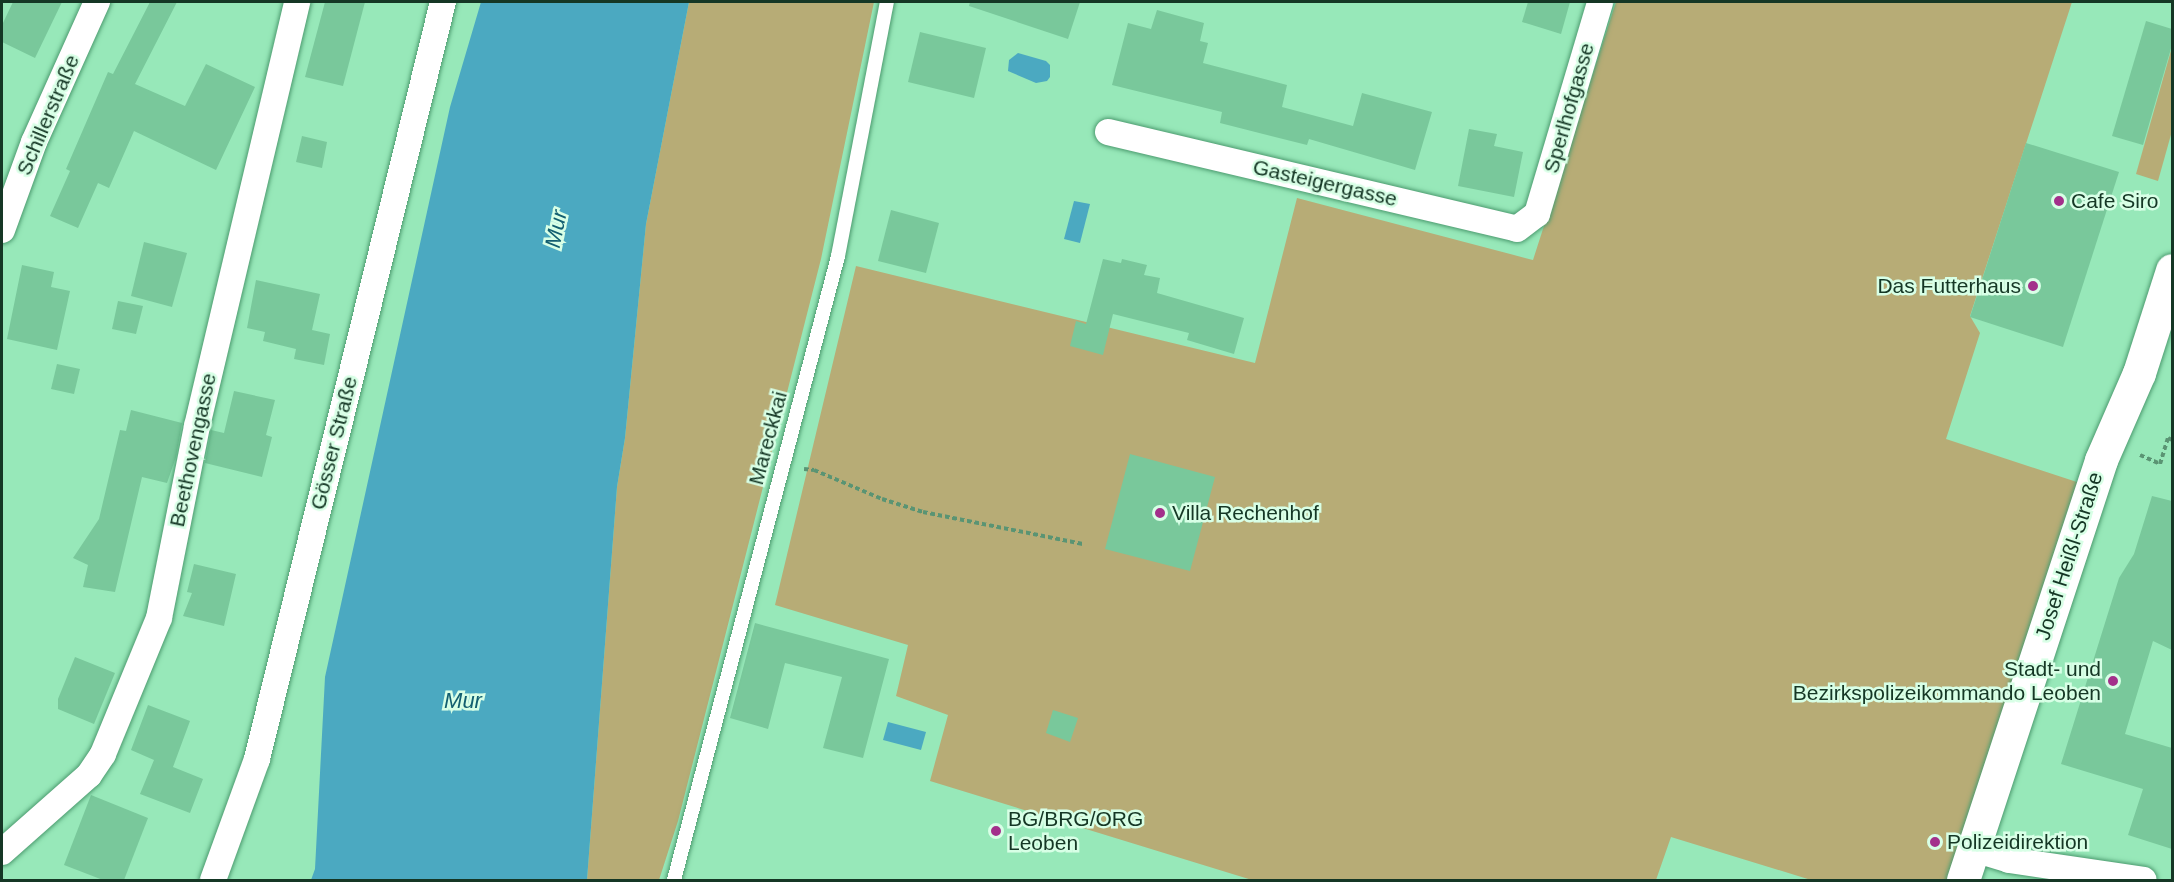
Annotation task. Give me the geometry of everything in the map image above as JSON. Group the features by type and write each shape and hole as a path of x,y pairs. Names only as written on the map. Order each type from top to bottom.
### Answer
{"main road":[{"name":"Josef Heißl-Straße","path":"1963,880 2101,460 2139,373 2172,270"}],"street":[{"name":"Schillerstraße","path":"2,230 34,142 98,2"},
{"name":"Beethovengasse","path":"2,852 88,775 104,754 159,618 197,426 297,2"},
{"name":"Gösser Straße","path":"213,880 257,759 442,2"},
{"name":"Sperlhofgasse","path":"1537,214 1600,2"},
{"name":"Gasteigergasse","path":"1108,132 1517,229 1537,214"},
{"path":"1974,849 2009,860 2144,880"}],"lane":[{"name":"Mareckkai","path":"674,880 838,256 887,2"}],"path":[{"path":"2140,455 2160,464 2168,438 2172,440"},
{"path":"814,470 882,499 923,512 1083,544"}],"shaded area":[{"path":"689,2 874,2 821,259 678,821 659,880 587,880 617,487 625,438 646,224"},
{"path":"1616,2 2072,2 1970,316 1980,333 1946,439 2092,487 1963,880 1811,880 1671,837 1656,880 1252,880 930,781 948,715 896,696 908,645 775,605 856,266 1255,363 1297,198 1533,260"},
{"path":"2172,47 2172,131 2158,181 2136,174"}],"water":[{"name":"Mur","path":"481,2 689,2 646,224 625,438 617,487 587,880 311,880 315,869 325,677 450,107"},
{"path":"1018,53 1046,61 1050,65 1050,77 1047,81 1036,83 1008,71 1009,60"},
{"path":"1074,201 1090,204 1080,243 1064,239"},
{"path":"888,722 926,732 921,750 883,740"}],"building":[{"path":"13,2 62,2 35,58 2,42 2,25"},
{"path":"150,2 177,2 135,84 185,106 206,64 255,87 216,170 134,131 109,188 98,183 78,228 50,216 70,171 66,169 108,72 113,74"},
{"path":"325,2 365,2 343,86 305,77"},
{"path":"970,2 1080,2 1068,39 969,6"},
{"path":"1528,2 1570,2 1561,34 1522,22"},
{"path":"1157,10 1204,23 1200,41 1208,43 1203,63 1287,85 1282,107 1353,126 1362,93 1432,112 1415,170 1309,139 1307,145 1220,123 1222,112 1112,85 1128,23 1151,29"},
{"path":"2146,21 2172,29 2172,45 2143,145 2112,136"},
{"path":"920,32 986,48 974,98 908,82"},
{"path":"1469,129 1497,134 1494,146 1523,152 1514,197 1458,186"},
{"path":"302,136 327,142 322,168 296,162"},
{"path":"2026,143 2119,172 2063,347 1970,317"},
{"path":"891,210 939,223 926,273 878,261"},
{"path":"144,242 187,253 172,307 131,296"},
{"path":"1103,259 1121,263 1122,259 1147,265 1144,275 1160,278 1157,293 1244,318 1234,354 1187,340 1189,333 1113,314 1103,355 1070,346 1076,321 1086,324"},
{"path":"22,265 54,272 51,287 70,291 57,350 7,339"},
{"path":"256,280 320,294 312,330 330,334 324,365 294,359 296,349 263,341 265,332 247,328"},
{"path":"118,301 143,306 136,334 112,329"},
{"path":"57,364 80,369 74,394 51,389"},
{"path":"234,391 275,400 266,435 272,437 262,477 205,463 211,430 224,433"},
{"path":"131,410 182,423 176,457 167,483 142,477 115,592 83,587 88,565 73,558 99,519 120,430 126,431"},
{"name":"Villa Rechenhof","path":"1130,454 1215,477 1190,571 1105,549"},
{"name":"Stadt- und Bezirkspolizeikommando Leoben","path":"2152,496 2172,501 2172,650 2153,641 2125,734 2172,748 2172,849 2128,835 2143,789 2061,764 2119,578 2134,554"},
{"path":"194,564 236,574 224,626 183,616 192,593 187,592"},
{"path":"755,623 889,659 863,758 823,748 842,677 785,663 768,729 730,718"},
{"path":"75,657 115,673 94,724 58,709 58,699"},
{"path":"148,705 190,721 173,767 203,779 190,813 140,794 154,760 131,750"},
{"path":"1053,710 1078,718 1070,742 1046,733"},
{"path":"91,795 148,818 124,880 103,880 64,865"}],"place":[{"name":"Cafe Siro","path":"2059,201"},
{"name":"Das Futterhaus","path":"2033,286"},
{"name":"Villa Rechenhof","path":"1160,513"},
{"name":"Stadt- und Bezirkspolizeikommando Leoben","path":"2113,681"},
{"name":"BG/BRG/ORG Leoben","path":"996,831"},
{"name":"Polizeidirektion","path":"1935,842"}]}
